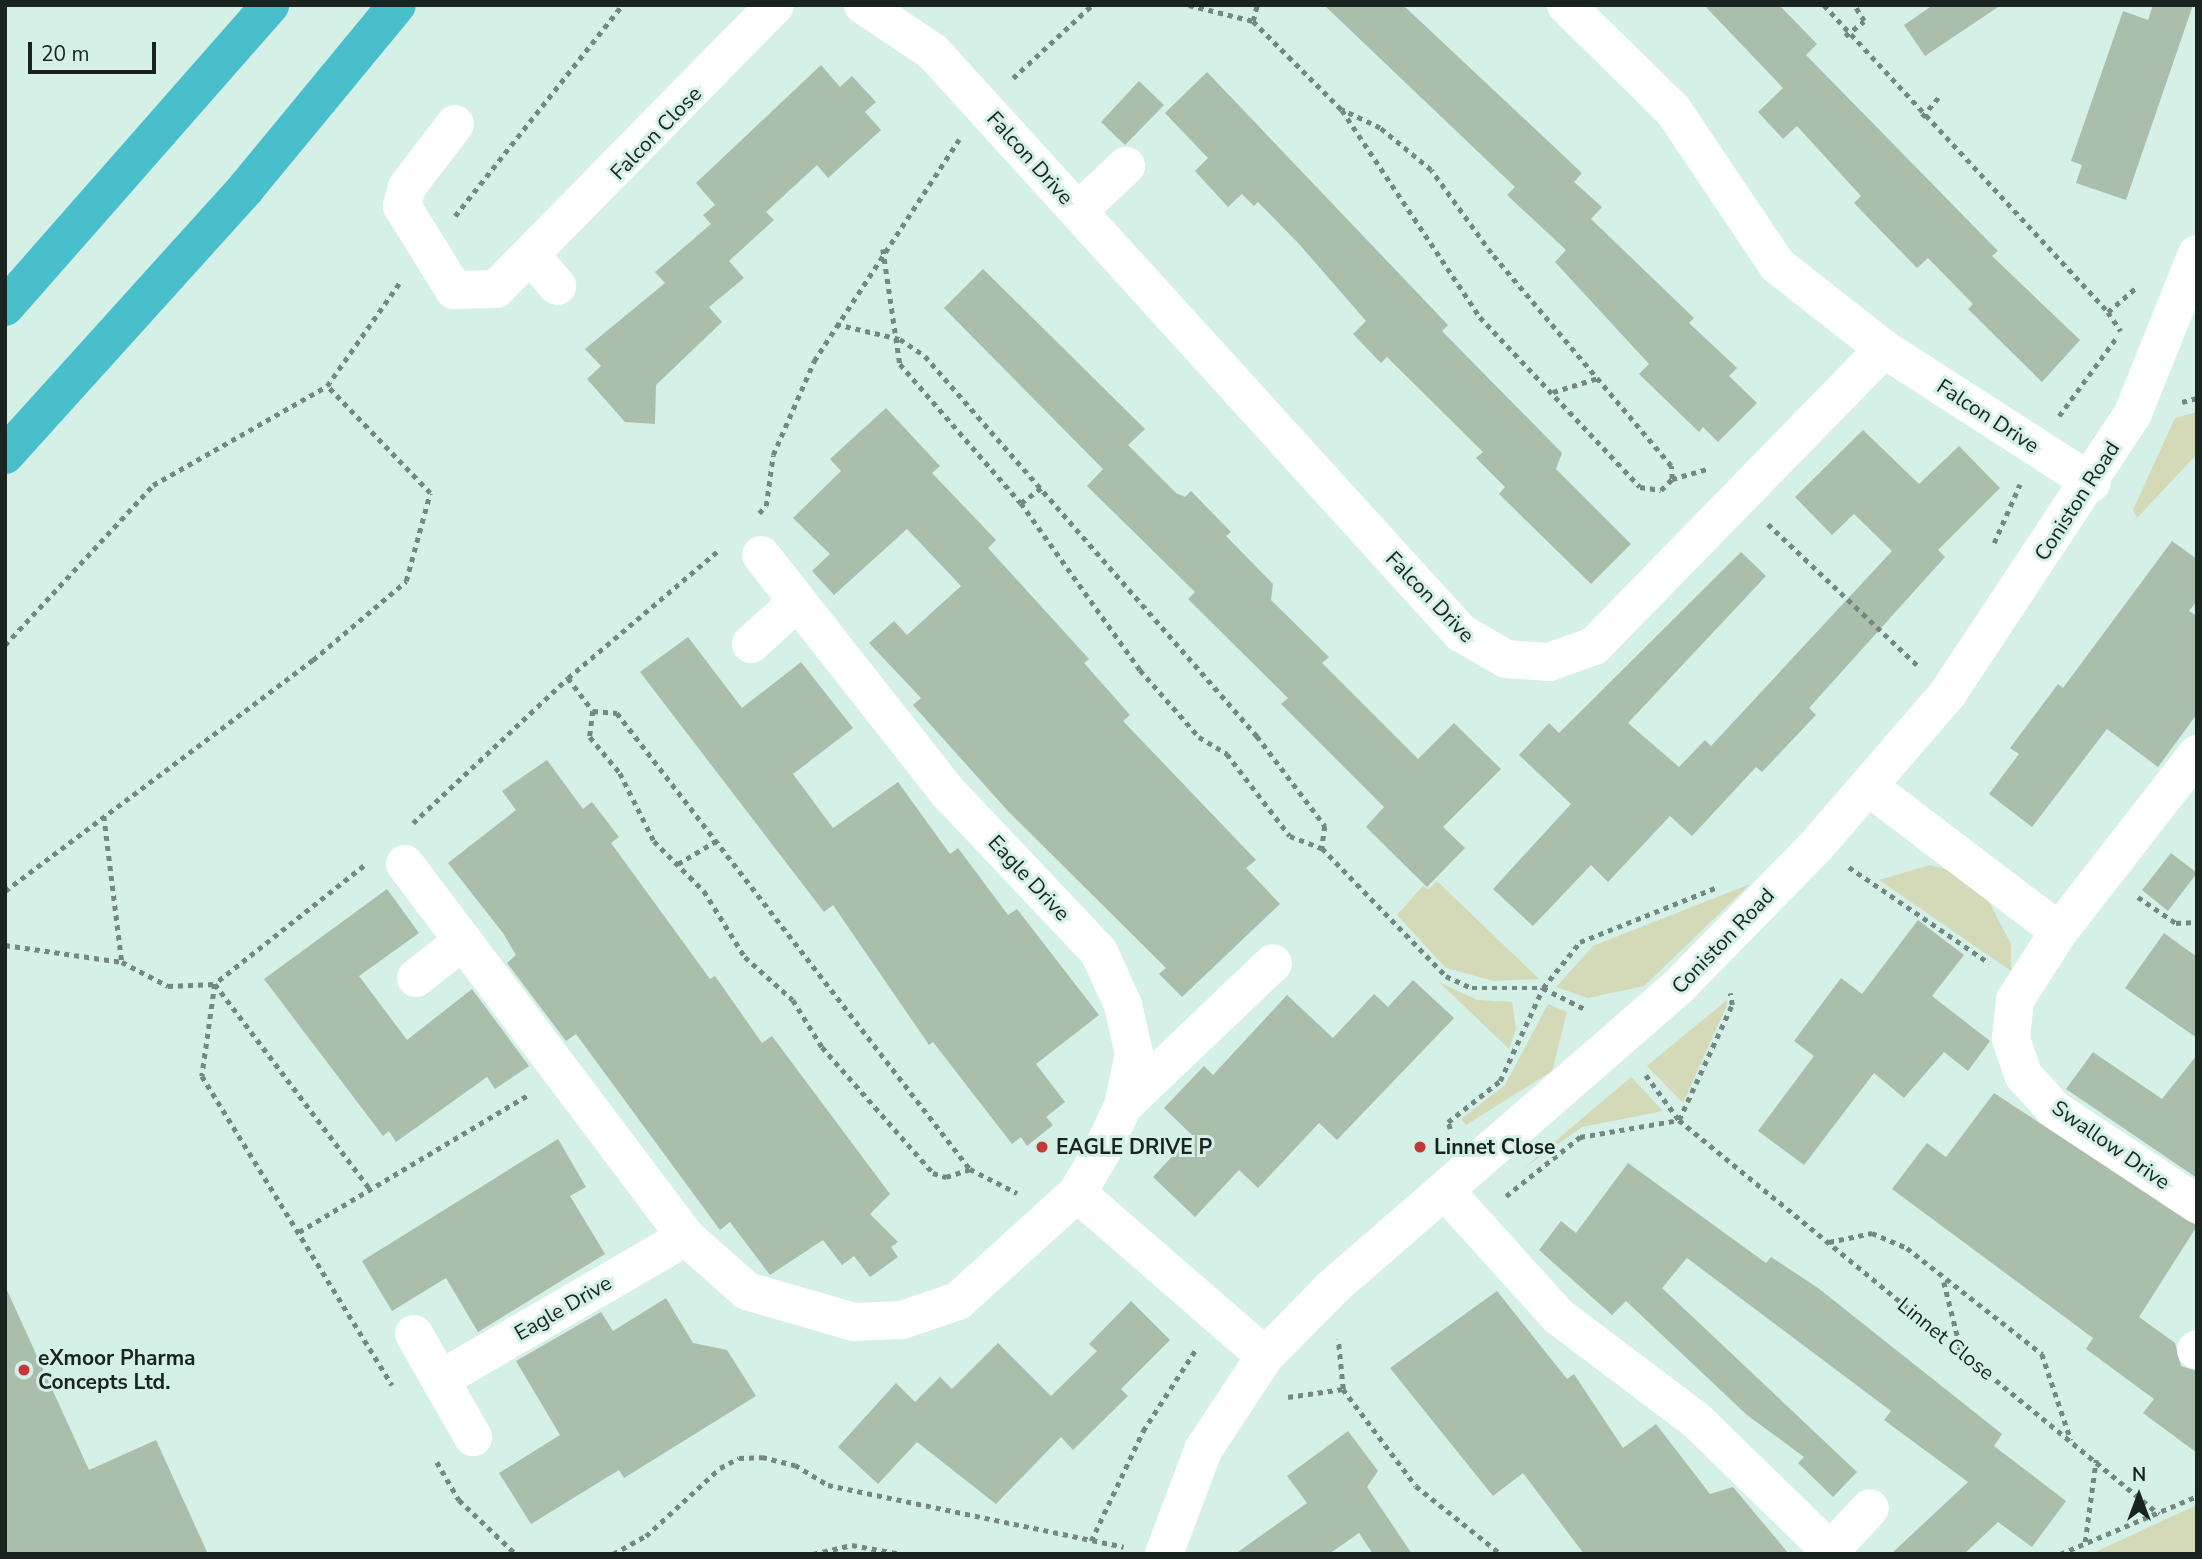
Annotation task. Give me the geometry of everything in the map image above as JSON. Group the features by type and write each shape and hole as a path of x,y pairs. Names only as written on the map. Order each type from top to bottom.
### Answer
{"highway":[{"path":"5,307 270,5"},
{"path":"5,455 246,188 397,5"}],"street":[{"name":"Falcon Close","path":"428,249 454,290 496,289 545,272 775,5"},
{"path":"863,5 933,52 982,106"},
{"name":"Falcon Drive","path":"1566,5 1673,110 1777,265 1884,349 2092,483"},
{"name":"Falcon Drive","path":"982,106 1482,650 1549,662 1594,646 1738,495 1884,349"},
{"path":"428,249 402,206 407,187 455,124"},
{"name":"Falcon Drive","path":"1078,211 1126,166"},
{"name":"Coniston Road","path":"1147,1551 1203,1450 1265,1356 1333,1287 1455,1185 1725,940 1817,845 1948,693 2092,483 2133,413 2197,254"},
{"name":"Eagle Drive","path":"405,864 686,1237 747,1291 854,1322 902,1321 958,1301 1066,1203 1123,1106 1133,1054 1123,1004 1099,952 946,790 796,603 757,538"},
{"path":"751,644 796,603"},
{"name":"Swallow Drive","path":"2197,754 2059,931 2015,1000 2011,1039 2024,1076 2055,1110 2197,1204"},
{"path":"1869,787 2059,931"},
{"path":"416,978 463,941"},
{"path":"1123,1106 1273,963"},
{"path":"1455,1185 1473,1222 1558,1315 1696,1420 1833,1552 1870,1508"},
{"path":"1066,1203 1221,1318 1265,1356"},
{"name":"Eagle Drive","path":"441,1379 686,1237"},
{"path":"414,1334 473,1437"}],"path":[{"path":"465,205 622,5"},
{"path":"757,538 766,506 773,455 836,324 883,248 982,106 1092,5"},
{"path":"1189,5 1254,21 1342,110 1480,317 1640,487 1661,490 1672,479 1716,467 1729,470 1727,481 1738,495 1948,693"},
{"path":"1254,21 1257,5"},
{"path":"1824,5 1845,36 2108,312 2148,278"},
{"path":"1845,36 1864,21 1854,5"},
{"path":"1922,117 1939,97"},
{"path":"1342,110 1380,128 1431,170 1671,467 1672,479"},
{"path":"883,248 900,339 900,364 1021,503 1140,670 1199,737 1227,754 1290,836 1322,848 1446,976 1472,988 1544,988 1597,1018"},
{"path":"5,645 153,485 327,386 428,249"},
{"path":"836,324 900,339 925,356 1258,736 1325,826 1322,848"},
{"path":"1553,392 1598,379"},
{"path":"5,891 313,660 406,582 430,494 327,386"},
{"path":"1021,503 1041,488"},
{"path":"410,826 568,678 724,546"},
{"path":"568,678 593,711 590,737 620,773 654,841 724,917 745,957 793,1000 822,1047 933,1173 946,1177 970,1169"},
{"path":"593,711 617,713 970,1169 1066,1203"},
{"path":"104,815 122,962"},
{"path":"678,864 716,841"},
{"path":"1817,845 2023,987"},
{"path":"5,945 122,962 168,986 215,984 368,862"},
{"path":"2103,873 2176,923 2197,922"},
{"path":"1455,1185 1448,1122 1500,1080 1544,988 1580,942 1721,886"},
{"path":"1473,1222 1580,1137 1679,1120 1732,1004 1725,940"},
{"path":"215,984 371,1190"},
{"path":"215,984 202,1076 395,1390"},
{"path":"299,1232 562,1075"},
{"name":"Linnet Close","path":"1646,1075 1679,1120 2159,1514"},
{"path":"1828,1242 1872,1233 1907,1248 1944,1281 2042,1354 2071,1440"},
{"path":"1944,1281 1961,1350"},
{"path":"1091,1541 1176,1372 1221,1318"},
{"path":"1343,1389 1416,1486 1501,1554"},
{"path":"433,1456 459,1500 516,1554"},
{"path":"613,1554 646,1536 720,1468 762,1458 795,1465 828,1485 1147,1551"},
{"path":"2085,1542 2096,1460"},
{"path":"2060,1554 2197,1496"},
{"path":"813,1554 852,1545 901,1554"}],"green space":[{"path":"2197,412 2197,454 2137,518 2133,510 2175,418"},
{"path":"1930,865 1959,873 1985,894 2011,944 2011,971 1879,880"},
{"path":"1437,881 1539,979 1494,981 1446,968 1397,915 1423,886 1428,890"},
{"path":"1750,884 1644,986 1588,998 1556,987 1593,946"},
{"path":"1439,982 1477,1000 1512,1002 1516,1029 1509,1049"},
{"path":"1727,1000 1727,1005 1683,1103 1647,1066"},
{"path":"1548,1004 1567,1012 1552,1071 1466,1125 1461,1119 1505,1085"},
{"path":"1631,1077 1663,1111 1582,1127 1524,1168"},
{"path":"2197,1505 2197,1554 2091,1554"}],"building":[{"path":"1324,5 1403,5 1582,173 1574,182 1602,207 1591,219 1694,318 1689,323 1737,368 1729,376 1757,403 1718,442 1703,427 1699,432 1639,374 1649,364 1555,262 1566,250 1507,195 1515,187"},
{"path":"1704,5 1779,5 1817,44 1806,55 1998,251 1992,256 2080,340 2042,382 1968,309 1973,304 1928,258 1917,268 1854,203 1861,196 1797,126 1783,139 1758,112 1783,88"},
{"path":"1933,5 2001,5 1925,56 1904,25"},
{"path":"2153,5 2193,5 2126,200 2076,183 2082,165 2071,161 2123,11 2148,20"},
{"path":"821,65 840,87 852,76 876,102 865,112 881,130 828,178 817,165 766,212 774,220 729,261 744,278 709,307 722,322 656,385 655,424 625,422 587,379 601,366 585,349 665,283 655,272 711,224 703,215 715,205 696,183"},
{"path":"1207,72 1448,325 1442,331 1562,453 1556,469 1631,544 1591,584 1499,494 1505,487 1476,458 1483,452 1387,357 1381,363 1353,334 1366,321 1300,245 1258,202 1254,206 1242,194 1228,207 1195,171 1208,158 1165,113"},
{"path":"1139,81 1164,105 1125,145 1101,122"},
{"path":"983,269 1145,429 1128,445 1176,493 1185,497 1191,491 1231,532 1226,536 1273,584 1271,600 1329,657 1322,663 1418,759 1454,723 1501,769 1443,827 1465,848 1427,887 1366,827 1384,807 1281,704 1288,698 1188,599 1195,592 1087,486 1103,469 944,308"},
{"path":"886,408 940,466 932,473 996,540 988,548 1089,659 1084,663 1130,715 1123,721 1256,860 1246,868 1280,904 1182,997 1159,974 1166,968 1007,810 913,705 921,698 869,643 894,621 907,635 961,586 907,529 834,595 812,571 830,554 793,518 841,471 830,459"},
{"path":"1863,430 1919,484 1959,446 2000,488 1938,550 1945,557 1809,708 1816,715 1762,772 1756,767 1692,836 1670,816 1608,882 1591,865 1533,926 1493,889 1571,804 1519,755 1549,723 1559,733 1741,552 1766,576 1628,723 1679,767 1705,740 1711,746 1892,551 1854,514 1832,535 1795,497"},
{"path":"2172,541 2197,559 2197,601 2189,611 2197,616 2197,714 2158,767 2107,729 2032,827 1989,794 2019,754 2010,748 2058,684 2063,688"},
{"path":"688,637 742,708 801,662 853,728 793,774 833,828 898,782 950,854 958,848 1008,915 1017,909 1099,1015 1036,1064 1065,1102 1046,1117 1053,1125 1027,1146 1021,1137 1012,1144 933,1042 929,1045 833,905 824,912 640,672"},
{"path":"547,760 583,809 592,802 619,837 611,843 710,979 715,976 762,1043 772,1036 890,1194 870,1214 898,1242 891,1247 898,1257 870,1277 854,1256 842,1265 823,1240 770,1275 730,1222 720,1230 576,1034 566,1041 507,963 516,955 503,933 448,863 516,810 502,791"},
{"path":"2171,853 2197,873 2168,911 2142,890"},
{"path":"387,889 419,933 359,976 407,1040 472,989 529,1066 495,1089 487,1077 396,1142 389,1131 383,1136 264,979"},
{"path":"1918,920 1964,955 1932,996 1990,1041 1968,1071 1944,1052 1904,1098 1874,1073 1804,1165 1758,1131 1814,1056 1794,1041 1841,978 1862,994"},
{"path":"2164,933 2197,957 2197,1038 2125,988"},
{"path":"1413,980 1454,1018 1337,1140 1319,1123 1258,1188 1239,1170 1195,1217 1153,1177 1192,1135 1164,1108 1204,1066 1213,1075 1287,995 1333,1038 1374,994 1388,1007"},
{"path":"2093,1052 2162,1099 2197,1055 2197,1178 2066,1089"},
{"path":"1994,1093 2197,1226 2139,1317 2175,1343 2181,1366 2197,1371 2197,1453 2143,1413 2154,1399 2086,1349 2093,1338 1892,1189 1927,1143 1946,1157"},
{"path":"558,1139 586,1187 570,1196 605,1254 478,1332 446,1278 392,1311 362,1261"},
{"path":"1628,1163 1766,1263 1771,1257 1818,1288 2002,1434 1994,1446 2066,1501 2032,1547 1998,1522 1964,1554 1891,1554 1968,1482 1884,1420 1891,1411 1687,1258 1662,1288 1857,1472 1833,1497 1798,1463 1804,1457 1747,1415 1626,1301 1612,1315 1539,1250 1561,1221 1576,1233"},
{"name":"eXmoor Pharma Concepts Ltd.","path":"5,1286 89,1470 156,1440 208,1554 5,1554"},
{"path":"1497,1291 1567,1379 1574,1374 1623,1448 1656,1424 1710,1494 1733,1487 1789,1554 1584,1554 1523,1473 1493,1496 1390,1368"},
{"path":"666,1298 693,1343 727,1350 756,1396 624,1478 619,1470 531,1524 499,1473 560,1435 516,1361 601,1312 613,1331"},
{"path":"1131,1301 1170,1340 1121,1389 1128,1396 1073,1450 1061,1437 996,1504 917,1442 878,1484 838,1447 896,1383 915,1402 940,1377 952,1389 998,1343 1051,1396 1097,1351 1089,1344"},
{"path":"1348,1431 1378,1471 1367,1487 1412,1554 1373,1554 1359,1533 1329,1554 1235,1554 1307,1503 1287,1476"}],"place":[{"name":"EAGLE DRIVE P","path":"1042,1147"},
{"name":"Linnet Close","path":"1420,1147"},
{"name":"eXmoor Pharma Concepts Ltd.","path":"24,1370"}]}
